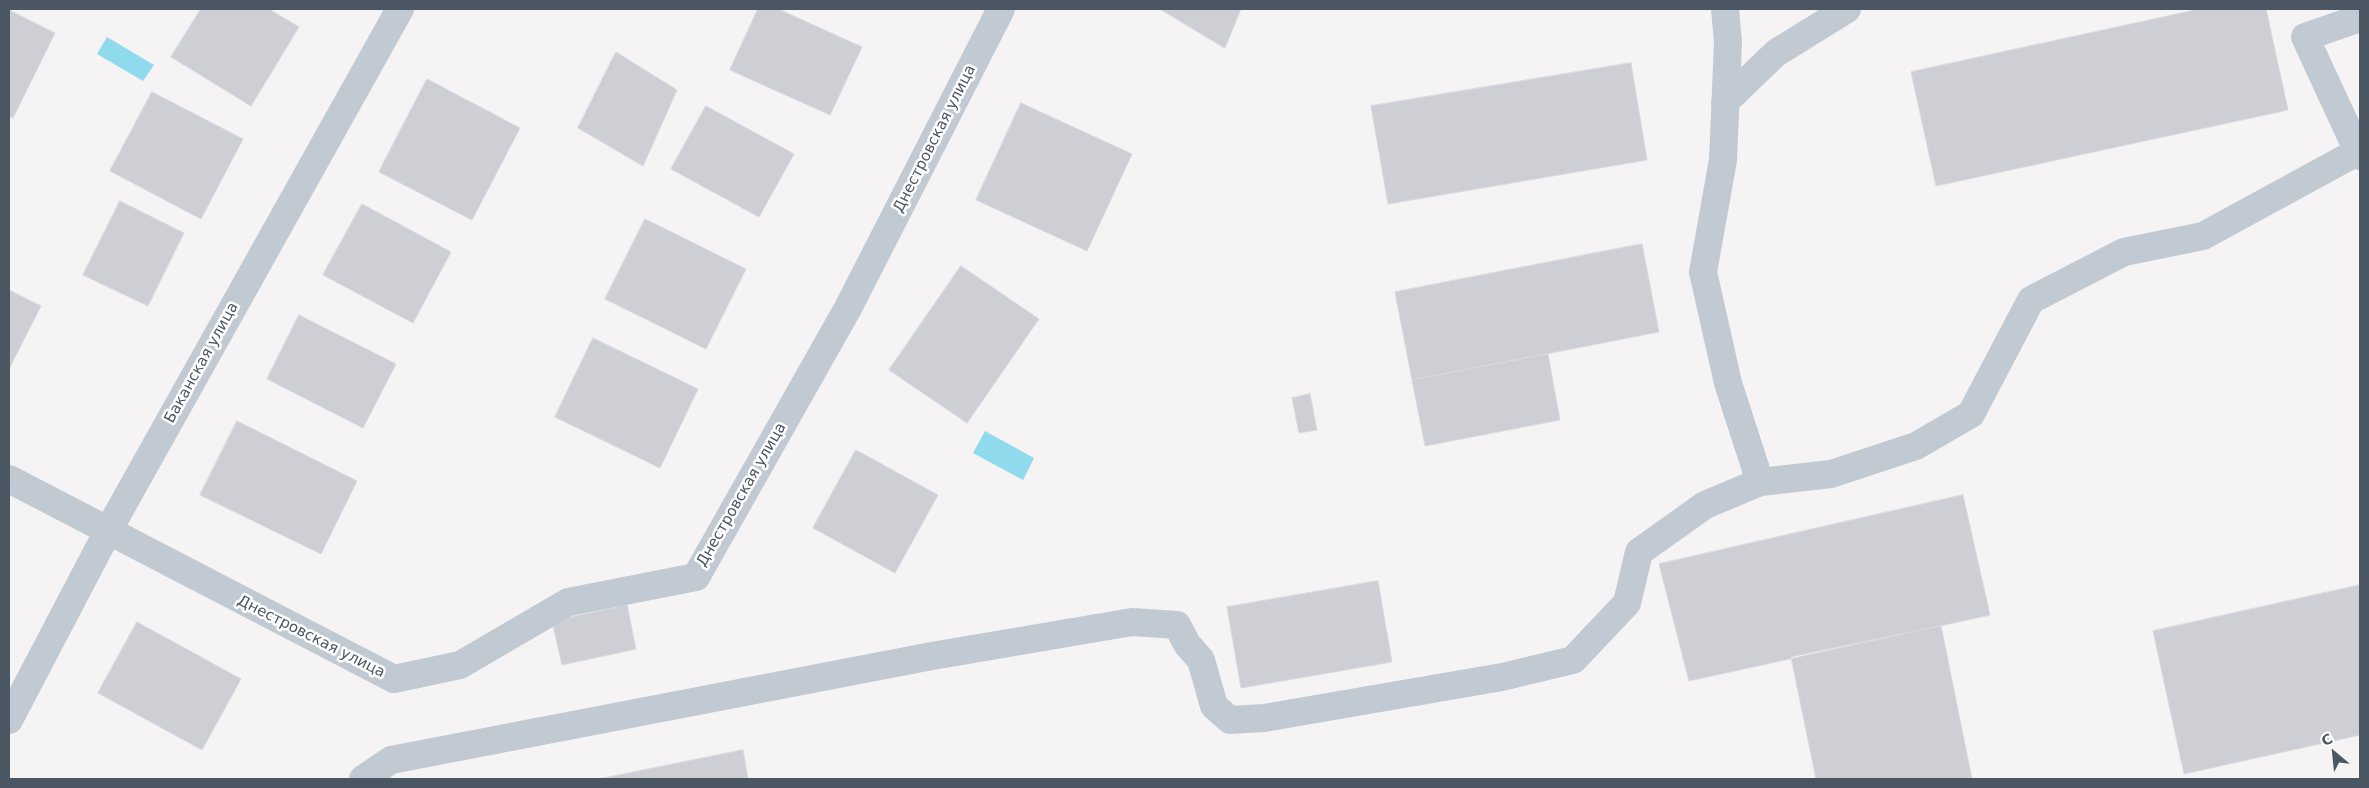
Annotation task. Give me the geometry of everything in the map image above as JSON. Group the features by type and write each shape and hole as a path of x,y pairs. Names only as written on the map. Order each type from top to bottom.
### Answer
{"street":[{"name":"Баканская улица","path":"9,720 108,531 400,9"},
{"name":"Днестровская улица","path":"9,479 394,680 460,665 568,602 696,577 848,308 1001,9"},
{"path":"1725,9 1728,42 1722,160 1703,272 1728,383 1760,482"},
{"path":"1725,102 1776,53 1847,9"},
{"path":"363,779 391,760 932,656 1132,622 1177,625 1187,644 1201,660 1214,706 1230,720 1264,718 1502,677 1573,660 1627,603 1639,552 1705,506 1760,482 1831,474 1916,446 1972,414 2031,300 2124,252 2203,236 2359,153 2305,37 2360,18"}],"water":[{"path":"107,37 154,65 143,81 97,54"},
{"path":"985,431 1034,458 1023,480 973,453"}],"building":[{"path":"201,9 269,9 299,27 251,106 171,57"},
{"path":"758,9 778,9 862,47 830,115 730,70"},
{"path":"1160,9 1241,9 1225,48"},
{"path":"2200,9 2266,9 2288,110 1936,186 1911,72"},
{"path":"9,10 55,33 13,118 9,116"},
{"path":"616,52 677,90 643,166 578,128"},
{"path":"1631,63 1647,160 1388,204 1371,106"},
{"path":"427,79 520,128 472,220 379,172"},
{"path":"152,92 243,139 201,219 110,171"},
{"path":"1021,103 1132,154 1087,251 976,200"},
{"path":"706,106 794,154 759,217 671,169"},
{"path":"120,201 184,233 148,306 83,275"},
{"path":"362,204 451,252 413,323 323,275"},
{"path":"645,219 746,269 706,349 605,299"},
{"path":"1642,244 1659,332 1412,380 1395,292"},
{"path":"961,266 1039,319 967,423 889,370"},
{"path":"9,290 41,306 9,369"},
{"path":"299,315 396,364 363,428 267,379"},
{"path":"593,338 698,389 660,468 555,417"},
{"path":"1548,354 1560,420 1425,446 1412,380"},
{"path":"1310,394 1317,430 1299,433 1292,398"},
{"path":"237,421 357,481 321,554 200,495"},
{"path":"856,450 938,495 895,573 813,528"},
{"path":"1963,495 1990,615 1689,681 1659,564"},
{"path":"1378,581 1392,662 1241,688 1227,607"},
{"path":"2360,585 2360,735 2184,774 2153,631"},
{"path":"627,605 636,649 562,665 552,621"},
{"path":"137,622 241,679 202,750 98,693"},
{"path":"1941,626 1972,779 1816,779 1791,657"},
{"path":"743,750 748,779 599,779"}]}
